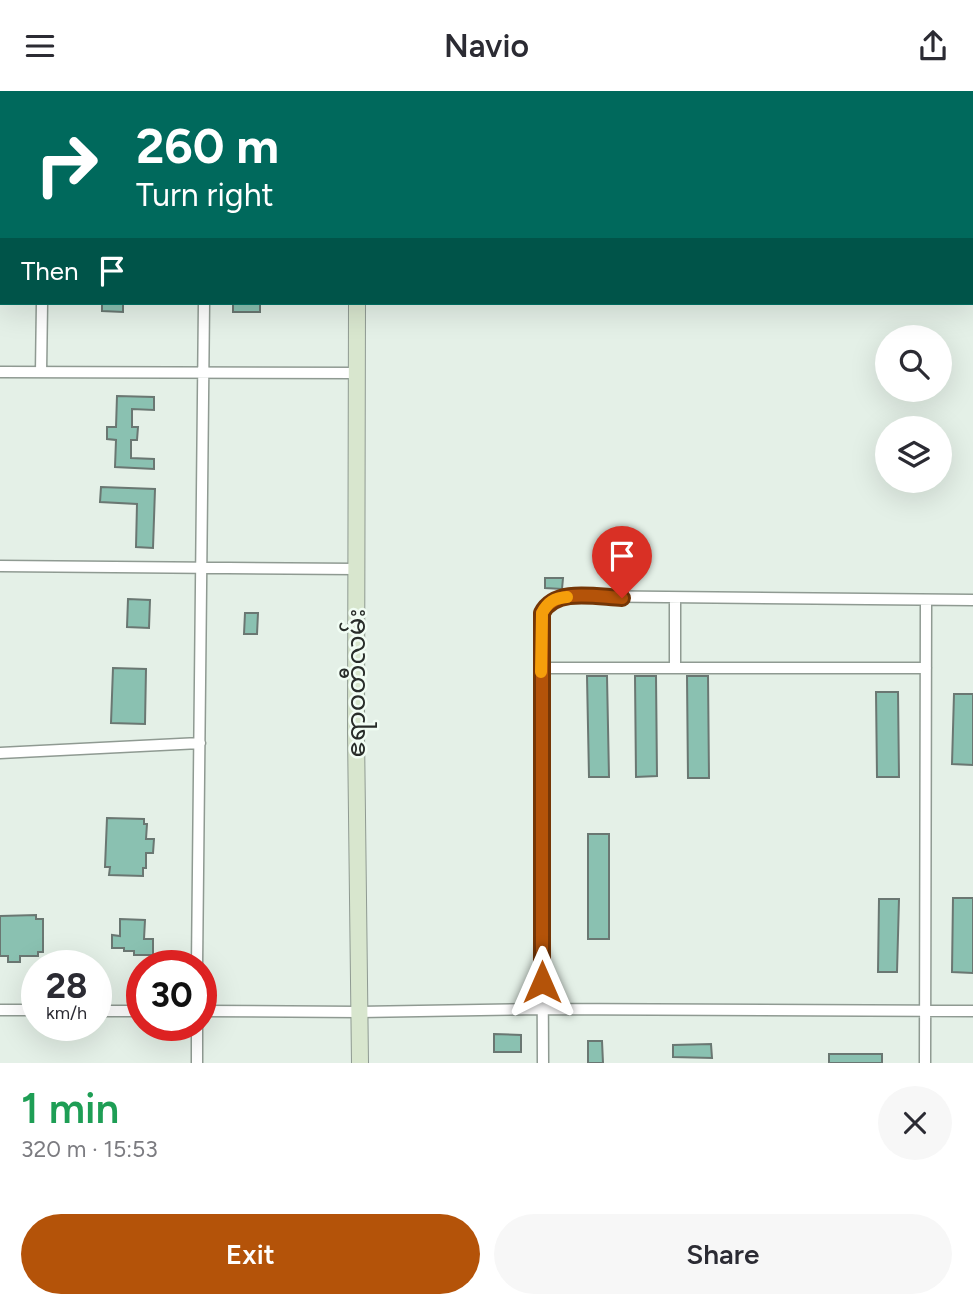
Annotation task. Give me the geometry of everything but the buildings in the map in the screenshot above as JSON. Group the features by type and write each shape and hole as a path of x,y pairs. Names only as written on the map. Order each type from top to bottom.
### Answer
{"street":[{"path":"41,372 42,305"},
{"path":"197,950 204,305"},
{"name":"ဧရာဝတီလမ်း","path":"357,305 359,1063"},
{"path":"0,372 358,373"},
{"path":"0,566 356,569"},
{"path":"543,1063 541,667 542,613 546,605 555,598 569,596 973,600"},
{"path":"675,599 676,667"},
{"path":"925,1063 926,600"},
{"path":"541,667 926,668"},
{"path":"0,753 200,743"},
{"path":"0,1010 21,1010"},
{"path":"217,1011 973,1011"},
{"path":"197,1041 197,1063"}],"slow traffic":[{"path":"541,672 542,613 546,605 555,598 567,597"}],"route":[{"path":"542,982 542,613 546,605 555,598 622,598"}]}
